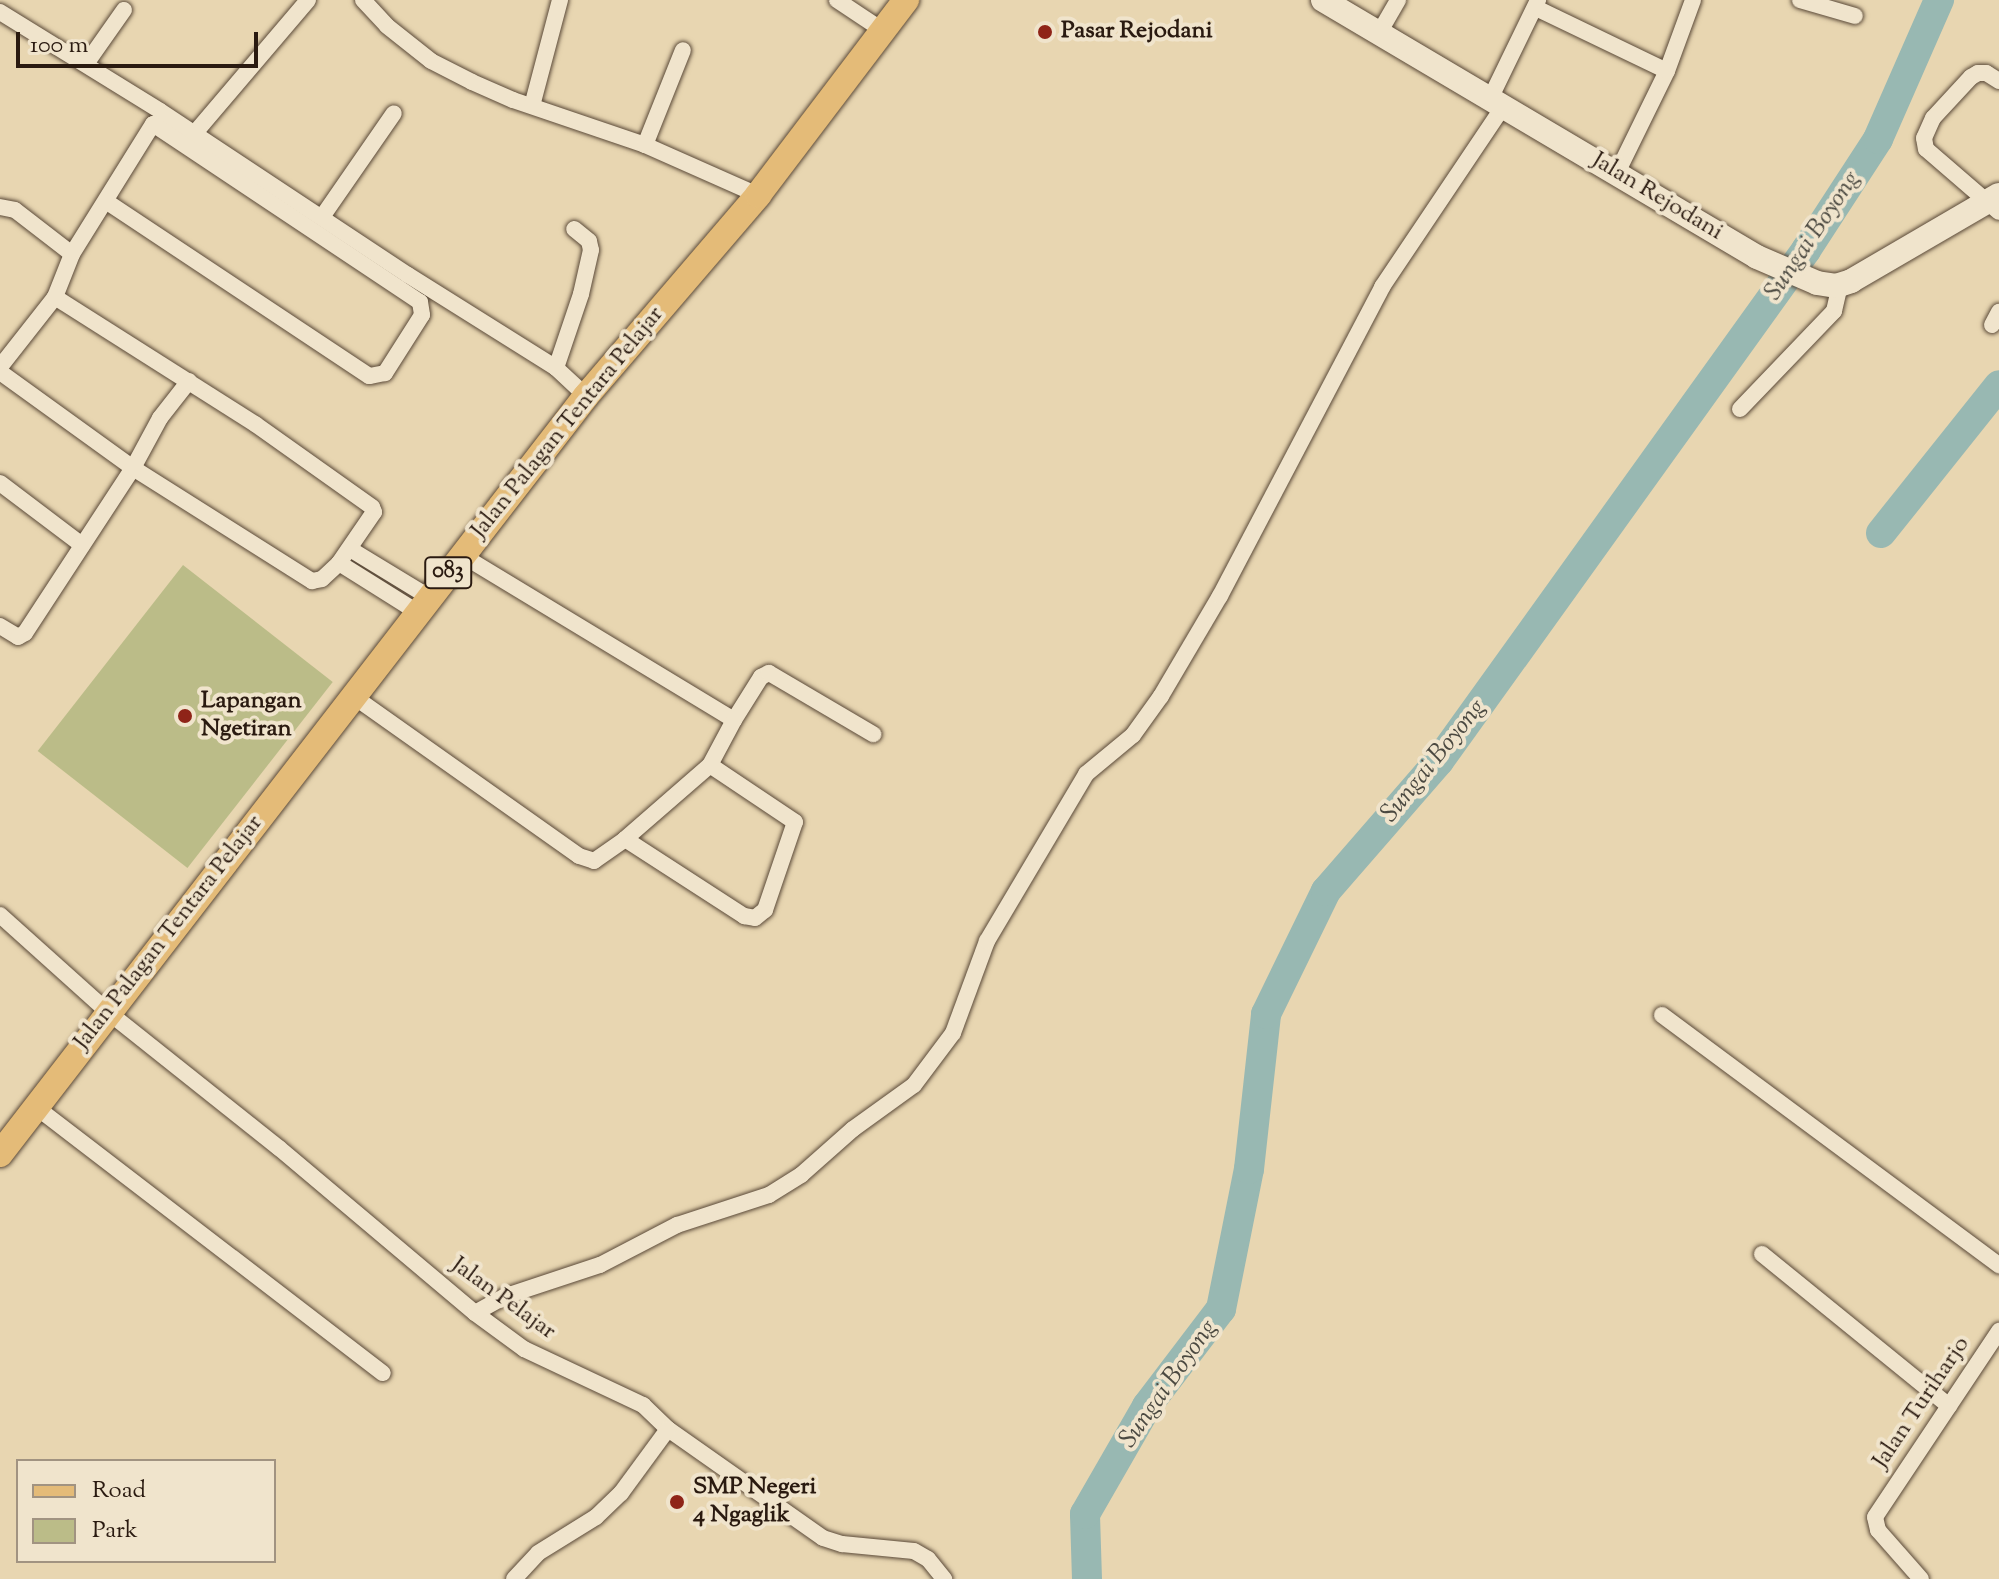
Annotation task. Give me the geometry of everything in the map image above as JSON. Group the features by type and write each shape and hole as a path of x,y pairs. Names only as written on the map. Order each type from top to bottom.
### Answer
{"main road":[{"name":"Jalan Palagan Tentara Pelajar","path":"0,1154 586,396 758,195 906,0"},
{"name":"Jalan Rejodani","path":"1323,0 1757,257 1829,284"},
{"path":"1829,284 1878,267 1995,203"}],"street":[{"path":"363,0 387,26 431,61 498,94 645,145 758,195"},
{"path":"532,106 560,0"},
{"path":"837,0 882,30"},
{"path":"1379,33 1398,0"},
{"path":"1617,173 1667,71 1693,0"},
{"path":"1800,0 1855,16"},
{"path":"194,134 300,3"},
{"path":"475,1313 506,1296 600,1265 677,1225 769,1195 801,1175 853,1129 914,1085 953,1033 987,941 1086,774 1126,742 1145,720 1226,586 1382,287 1497,103 1537,4 1667,71"},
{"path":"86,64 124,10"},
{"path":"0,12 322,217 343,241 423,306 420,320 378,377 369,376 106,201"},
{"path":"645,145 683,50"},
{"path":"1995,203 1926,149 1924,138 1933,118 1971,77 1986,73 1999,81"},
{"path":"322,217 394,113"},
{"path":"55,297 189,381 372,507 374,512 339,563 322,579 312,581 133,468 0,369 55,297 72,254 153,124 556,368 586,396"},
{"path":"0,207 15,210 72,254"},
{"path":"556,368 581,294 591,250 589,241 574,229"},
{"path":"1740,409 1834,311 1829,284"},
{"path":"0,626 18,637 25,633 133,468 160,418 189,381"},
{"path":"0,483 82,545"},
{"path":"350,549 423,604"},
{"path":"462,555 734,720"},
{"path":"339,563 423,604"},
{"path":"353,696 579,856 594,861 625,839 710,765 761,677 769,673 873,734"},
{"path":"625,839 744,916 755,918 765,910 795,822 710,765"},
{"name":"Jalan Pelajar","path":"0,915 108,1012 279,1148 475,1313 524,1349 643,1405 668,1429 823,1538 833,1543 914,1551 928,1559 944,1579"},
{"path":"1662,1015 1999,1265"},
{"path":"36,1107 383,1373"},
{"path":"1762,1254 1949,1406"},
{"name":"Jalan Turiharjo","path":"1921,1579 1878,1530 1875,1517 1999,1331"},
{"path":"514,1579 538,1553 596,1517 621,1493 668,1429"}],"green space":[{"name":"Lapangan Ngetiran","path":"183,565 333,682 187,868 38,751"}],"waterway":[{"name":"Sungai Boyong","path":"1087,1579 1085,1514 1147,1406 1221,1309 1249,1169 1266,1014 1326,891 1439,761 1806,250 1878,139 1939,0"},
{"path":"1881,533 1999,385"}],"place":[{"name":"Pasar Rejodani","path":"1045,32"},
{"name":"Lapangan Ngetiran","path":"185,716"},
{"name":"SMP Negeri 4 Ngaglik","path":"677,1502"}]}
